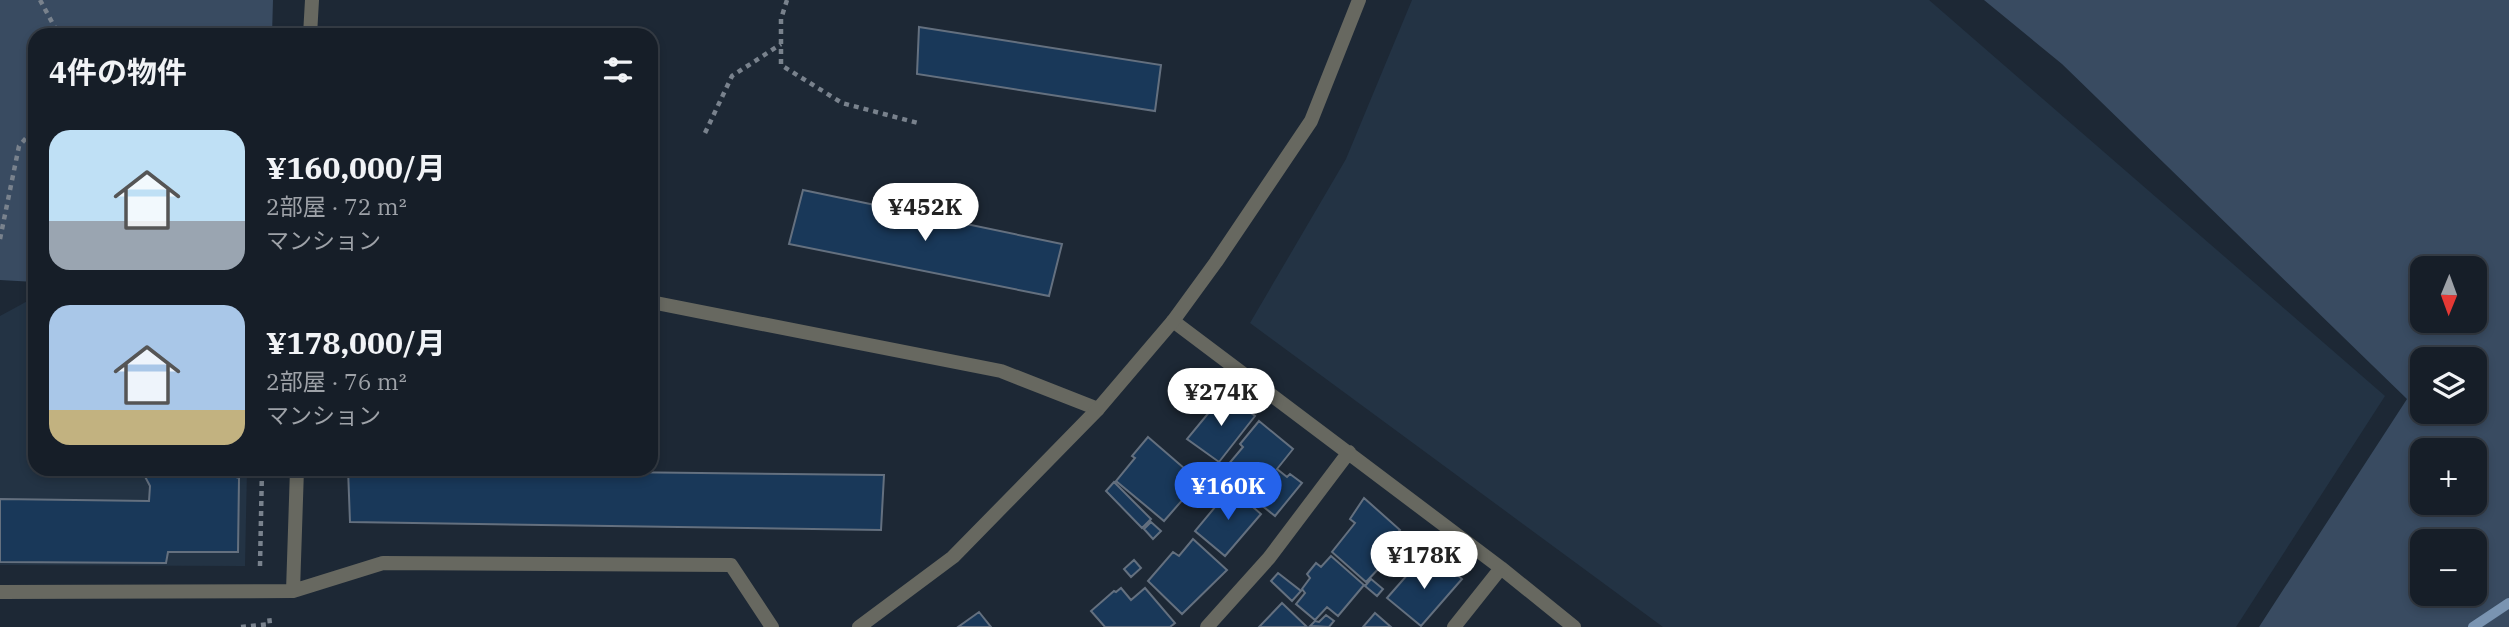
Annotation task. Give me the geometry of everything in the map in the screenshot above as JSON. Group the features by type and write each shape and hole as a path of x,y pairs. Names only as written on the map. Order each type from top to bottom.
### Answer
{"street":[{"path":"310,28 312,0"},
{"path":"859,627 953,557 1098,410 1173,321 1311,121 1359,0"},
{"path":"658,303 1001,372 1098,410"},
{"path":"1173,321 1501,568 1574,627"},
{"path":"1208,627 1269,558 1349,453"},
{"path":"293,591 297,476"},
{"path":"0,592 293,591 383,563 731,565 772,627"},
{"path":"1454,627 1501,568"}],"path":[{"path":"40,0 55,28"},
{"path":"787,0 780,19 781,65 842,103 918,123"},
{"path":"705,133 732,76 781,44"},
{"path":"0,239 19,146 28,136"},
{"path":"260,575 262,476"},
{"path":"241,627 270,624"}],"shaded area":[{"path":"0,0 273,0 272,28 28,28 28,282 0,280"},
{"path":"1412,0 1929,0 2385,396 2236,627 1663,627 1250,323 1346,159"},
{"path":"1984,0 2509,0 2509,627 2259,627 2407,399 2062,64"},
{"path":"28,301 28,476 247,476 245,566 0,565 0,316"}],"building":[{"path":"919,27 1161,65 1155,111 917,74"},
{"path":"803,190 1062,244 1049,296 789,244"},
{"path":"1225,393 1255,416 1219,462 1187,439"},
{"path":"1259,421 1293,449 1277,469 1302,483 1275,516 1221,473 1243,447 1240,444"},
{"path":"1148,437 1199,481 1164,521 1116,481"},
{"path":"658,472 884,475 881,530 350,522 348,476 658,476"},
{"path":"1214,474 1219,479 1208,491 1202,485"},
{"path":"145,476 239,478 238,552 168,552 166,563 0,562 0,499 149,501 150,486"},
{"path":"1114,482 1151,519 1142,528 1106,491"},
{"path":"1231,488 1261,514 1225,556 1195,531"},
{"path":"1364,498 1400,530 1388,543 1395,551 1366,582 1332,552 1355,523 1350,519"},
{"path":"1151,522 1161,531 1153,539 1144,529"},
{"path":"1193,539 1227,570 1182,614 1148,581 1173,552 1179,556"},
{"path":"1331,556 1364,585 1338,616 1327,607 1315,620 1296,604 1305,593 1302,589 1310,578 1307,574 1316,563 1321,567"},
{"path":"1439,559 1462,579 1421,626 1387,598 1415,566 1426,574"},
{"path":"1134,560 1141,568 1131,577 1124,569"},
{"path":"1278,573 1301,591 1292,601 1271,581"},
{"path":"1371,579 1383,589 1377,596 1365,586"},
{"path":"1121,588 1131,600 1145,588 1175,623 1170,627 1105,627 1091,611"},
{"path":"1282,603 1307,627 1259,627"},
{"path":"979,612 991,627 958,627"},
{"path":"1375,613 1391,627 1363,627"},
{"path":"1326,615 1334,621 1329,627 1310,626 1315,621 1319,622"}],"waterway":[{"path":"2473,627 2509,603"}]}
